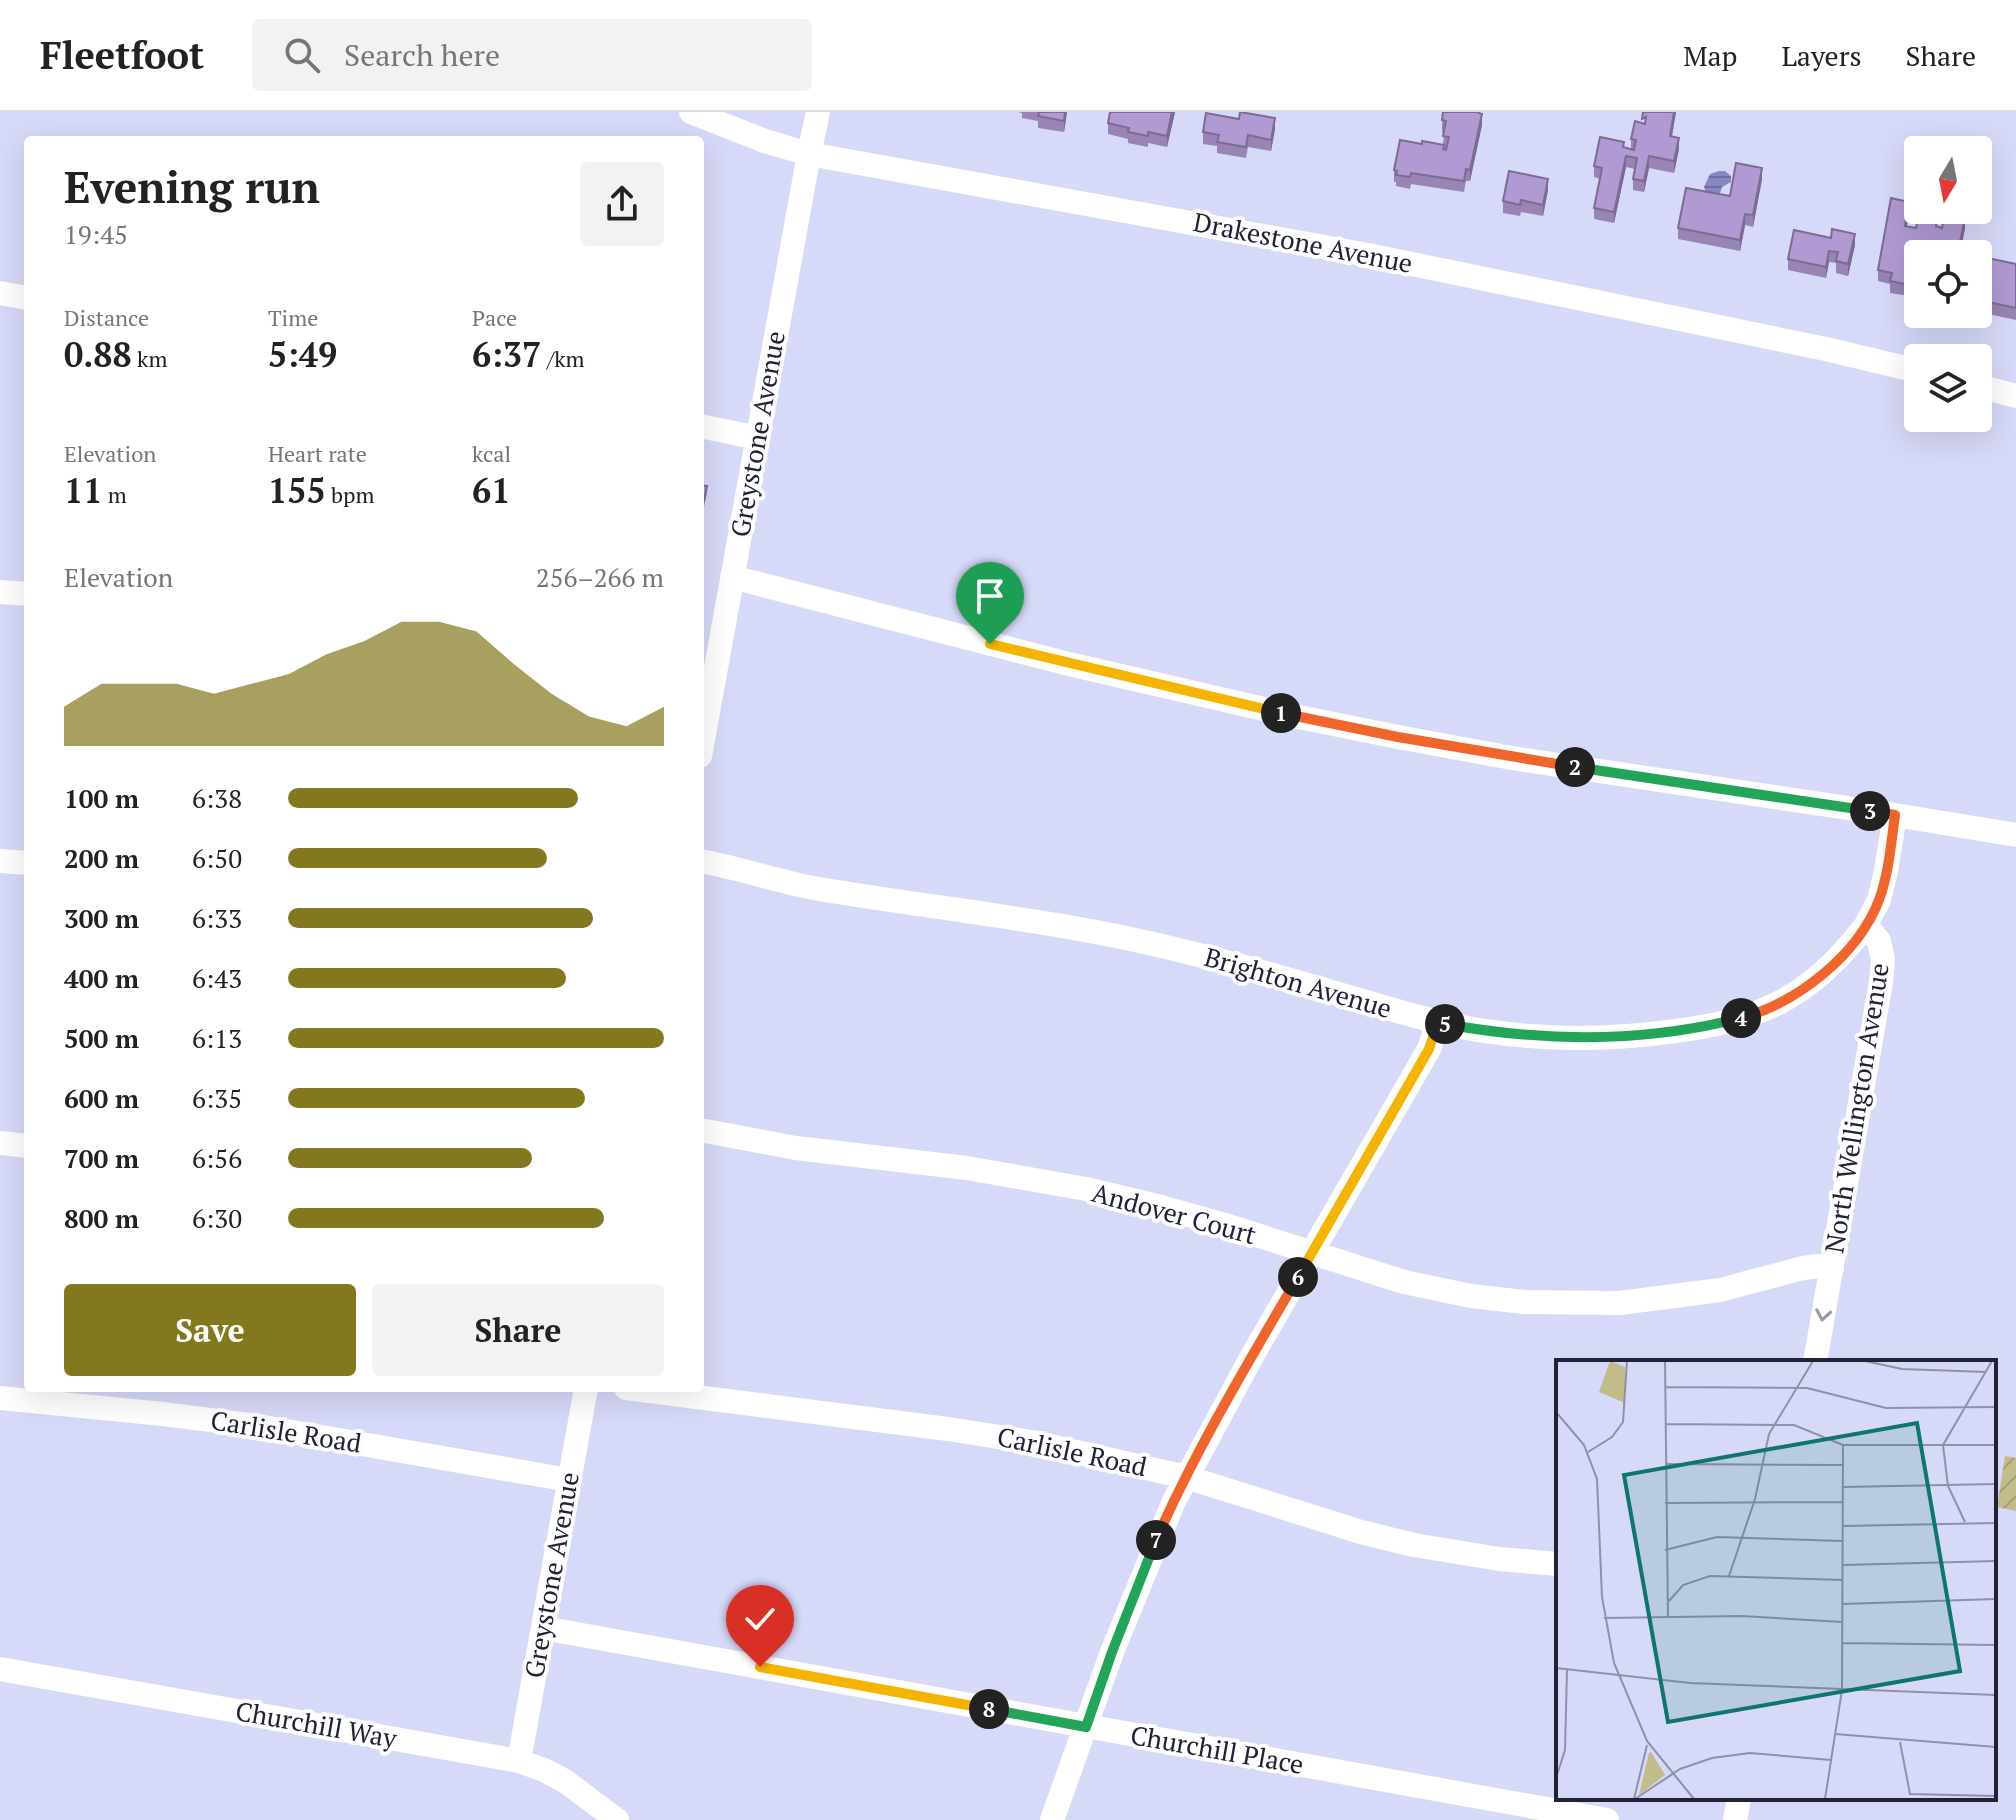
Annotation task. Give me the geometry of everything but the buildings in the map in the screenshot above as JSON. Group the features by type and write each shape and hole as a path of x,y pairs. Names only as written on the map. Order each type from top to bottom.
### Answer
{"street":[{"name":"Drakestone Avenue","path":"691,112 765,141 809,154 1397,261 1904,368"},
{"name":"Greystone Avenue","path":"705,700 732,577 818,112"},
{"path":"0,293 24,297"},
{"path":"1992,390 2016,396"},
{"path":"704,427 758,438"},
{"path":"732,577 1069,664 1309,719 1512,758 2016,835"},
{"path":"0,592 24,594"},
{"name":"North Wellington Avenue","path":"1815,1360 1881,982 1883,960 1879,941 1866,925 1879,900 1895,815"},
{"path":"0,861 24,863"},
{"name":"Brighton Avenue","path":"704,862 815,888 1139,941 1438,1022 1485,1031 1560,1038 1644,1035 1725,1022 1771,1007 1813,982 1845,952 1866,925"},
{"path":"1052,1820 1112,1652 1154,1546 1186,1477 1429,1049 1438,1022"},
{"name":"Andover Court","path":"704,1131 796,1148 1033,1178 1161,1207 1404,1282 1471,1296 1524,1302 1620,1303 1733,1287 1803,1268 1832,1268"},
{"path":"0,1143 24,1146"},
{"name":"Greystone Avenue","path":"519,1761 585,1392"},
{"name":"Carlisle Road","path":"657,1392 1037,1443 1186,1477 1361,1532 1414,1545 1483,1557 1556,1564"},
{"name":"Carlisle Road","path":"0,1398 258,1426 569,1480"},
{"name":"Churchill Place","path":"543,1628 1607,1820"},
{"name":"Churchill Way","path":"0,1669 519,1761 565,1781 617,1820"},
{"path":"1735,1820 1739,1800"}],"shaded area":[{"path":"2005,1456 2016,1458 2016,1511 1997,1507"}],"water":[{"path":"1719,171 1731,176 1731,182 1722,187 1719,196 1706,192 1704,187 1710,174"}],"route":[{"path":"760,1667 1086,1727 1112,1652 1174,1501 1209,1432 1429,1049 1438,1022 1485,1031 1560,1038 1644,1035 1752,1015 1793,996 1845,952 1866,925 1879,900 1886,871 1895,815 1512,758 1398,737 1174,689 990,644"}]}
